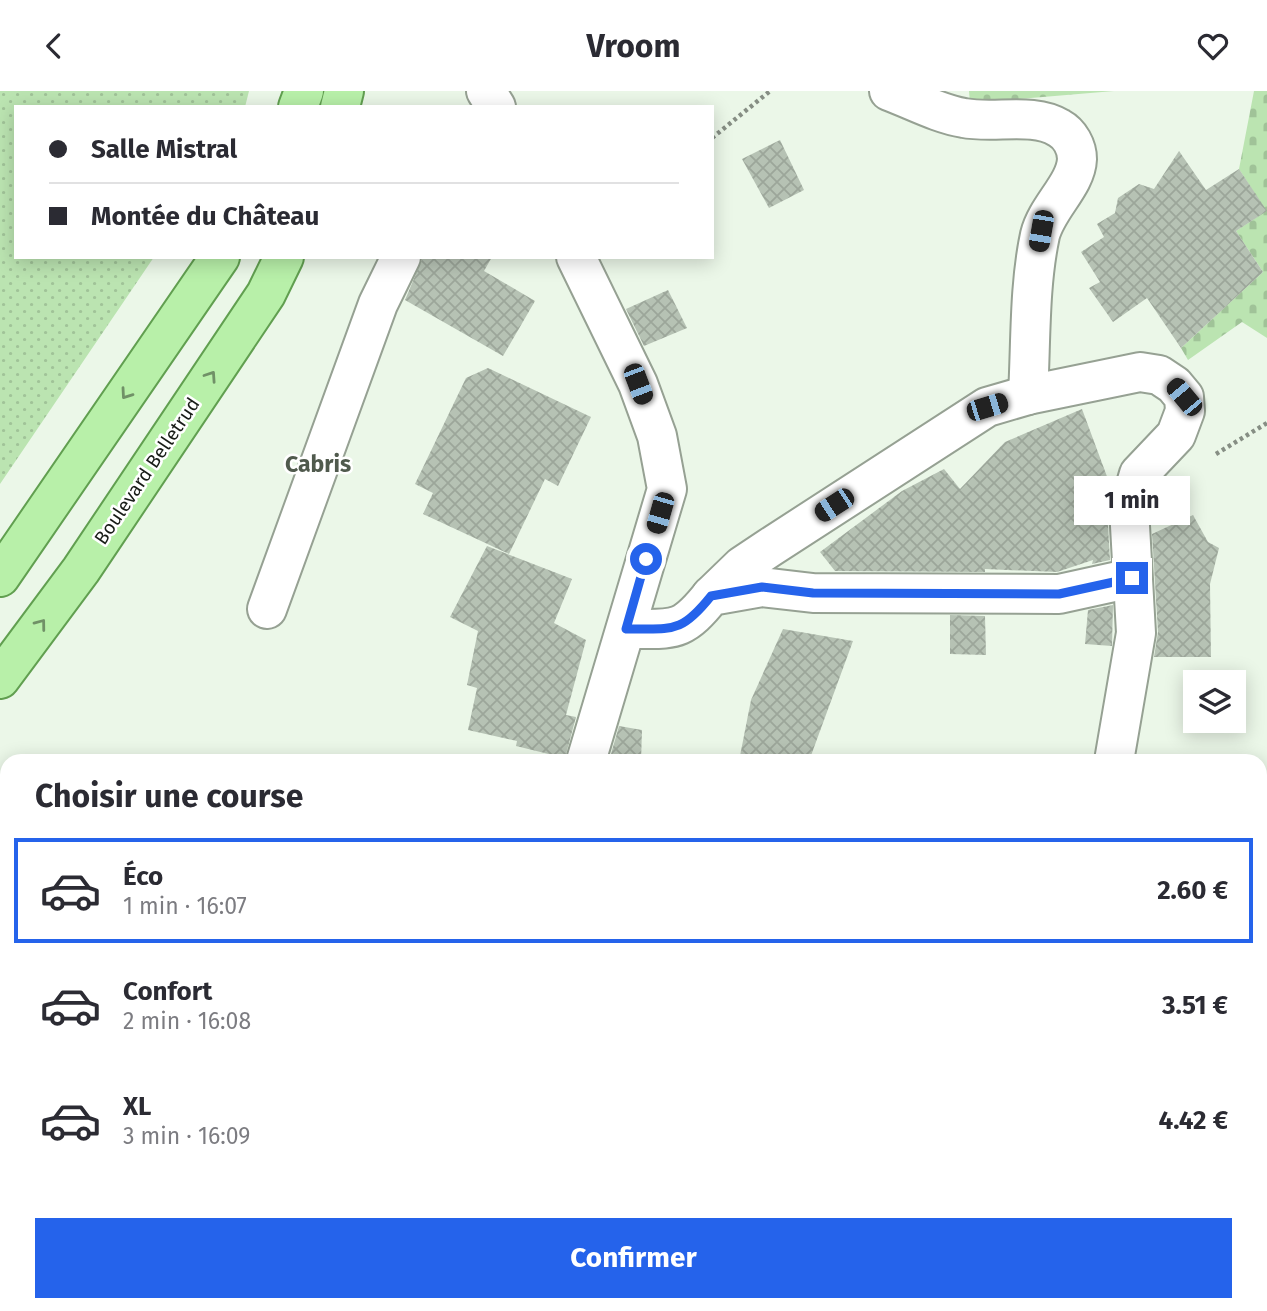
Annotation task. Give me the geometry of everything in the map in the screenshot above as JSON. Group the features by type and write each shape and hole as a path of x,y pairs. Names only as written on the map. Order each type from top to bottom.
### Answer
{"main road":[{"path":"0,577 219,259"},
{"name":"Boulevard Belletrud","path":"0,679 81,570 266,294 283,259"}],"street":[{"path":"889,91 964,118 1047,122 1062,129 1071,139 1077,156 1075,175 1051,209 1041,231 1036,260 1028,395"},
{"path":"267,609 378,304 400,259"},
{"path":"577,259 638,384 657,436 667,489 588,754"},
{"path":"626,629 677,628 692,620 711,596 742,566 987,407 1028,395 1140,372 1159,376 1174,385 1184,397 1185,411 1176,435 1139,474 1129,508 1136,633 1115,754"},
{"path":"711,596 762,587 813,593 1059,594 1132,578"}],"path":[{"path":"714,136 770,91"}],"green space":[{"path":"0,91 249,91 246,105 14,105 14,259 153,259 0,484"},
{"path":"969,91 1114,91 970,103"},
{"path":"1254,91 1267,91 1267,338 1242,322 1188,360 1181,348 1263,272 1236,231 1266,211 1239,169"}],"building":[{"path":"780,140 804,190 769,208 742,159"},
{"path":"1179,151 1206,190 1239,169 1267,211 1236,231 1263,272 1181,348 1147,298 1113,322 1089,288 1100,282 1081,252 1104,237 1097,224 1115,213 1118,198 1139,184 1154,189"},
{"path":"422,259 491,259 484,271 535,301 503,356 405,300"},
{"path":"668,290 687,328 644,346 626,309"},
{"path":"488,368 591,417 558,486 545,479 509,554 423,514 433,493 415,484 466,378"},
{"path":"1082,409 1112,490 1107,509 1110,560 1092,564 1093,560 1057,572 985,569 985,572 835,571 820,552 902,491 944,469 960,489 1005,442"},
{"path":"1193,515 1208,542 1219,548 1210,584 1211,657 1154,657 1158,632 1152,534"},
{"path":"487,546 572,579 554,623 586,640 566,715 576,717 566,754 549,754 516,746 517,741 468,730 477,688 467,685 478,631 450,617"},
{"path":"1113,605 1112,646 1085,644 1088,610"},
{"path":"950,615 985,616 986,655 950,654"},
{"path":"783,629 853,641 812,754 740,754 751,700"},
{"path":"619,726 642,730 641,754 611,754"}],"district":[{"name":"Cabris","path":"318,464"}],"route":[{"path":"646,559 626,629 677,628 692,620 711,596 762,587 813,593 1059,594 1132,578"}]}
